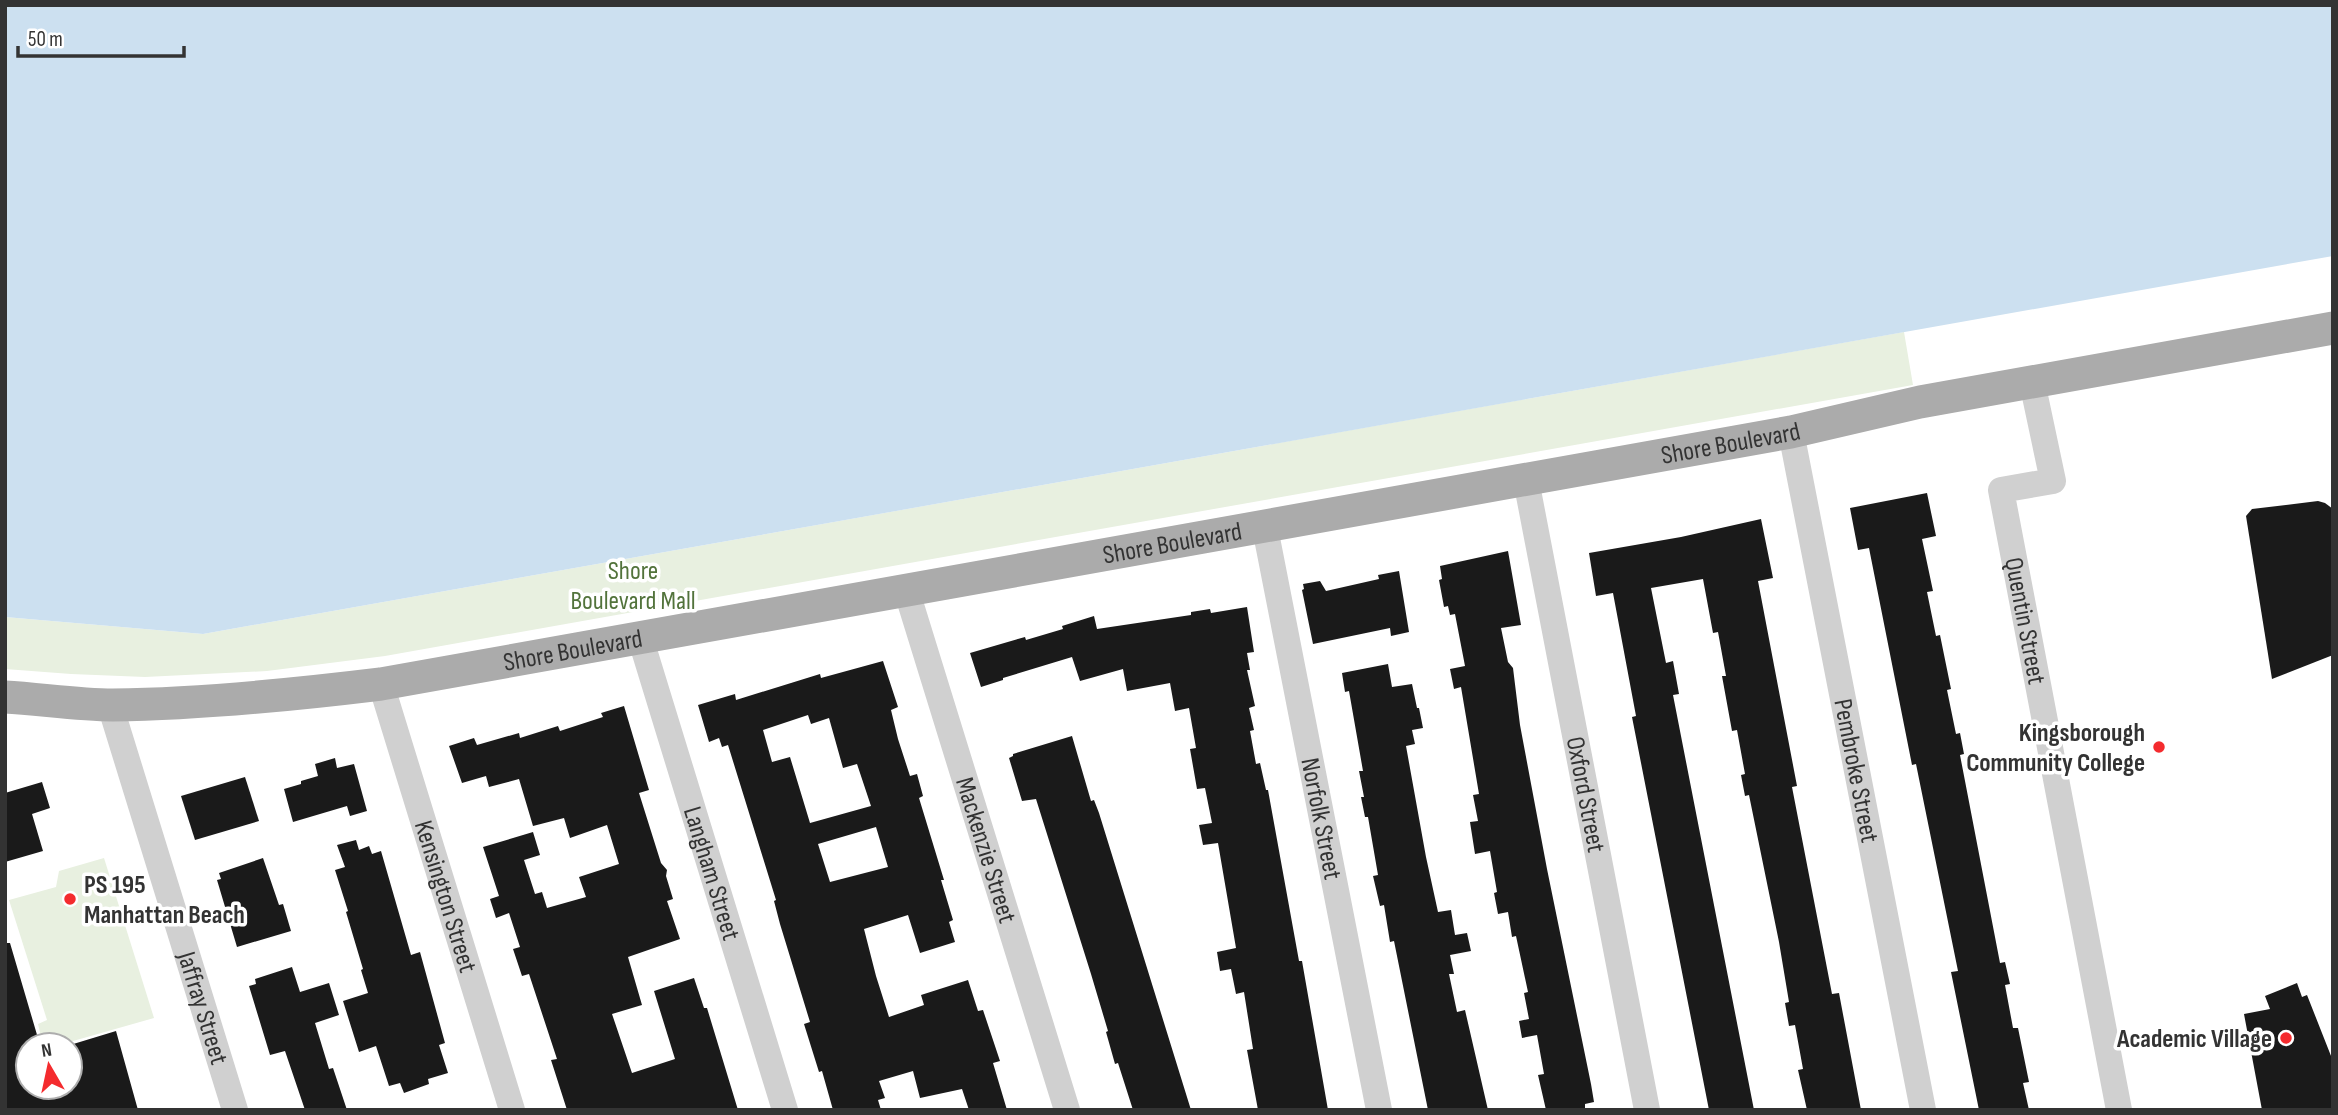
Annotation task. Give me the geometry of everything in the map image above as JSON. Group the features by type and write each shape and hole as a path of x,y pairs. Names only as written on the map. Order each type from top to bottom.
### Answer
{"main road":[{"name":"Shore Boulevard","path":"5,696 110,705 218,701 380,684 906,589 1265,528 1791,432 1920,402 2333,328"}],"street":[{"name":"Quentin Street","path":"2032,382 2053,481 2001,490 2119,1110"},
{"name":"Pembroke Street","path":"1791,432 1923,1110"},
{"name":"Oxford Street","path":"1526,480 1647,1110"},
{"name":"Norfolk Street","path":"1265,528 1379,1110"},
{"name":"Mackenzie Street","path":"906,589 1067,1110"},
{"name":"Langham Street","path":"640,637 785,1110"},
{"name":"Kensington Street","path":"380,684 512,1110"},
{"name":"Jaffray Street","path":"110,705 235,1110"}],"green space":[{"name":"Shore Boulevard Mall","path":"1904,332 1913,385 385,656 267,671 145,677 5,669 5,617 203,634"},
{"path":"104,858 154,1018 84,1038 84,1031 40,1031 38,1024 47,1020 9,900 56,887 59,871"}],"water":[{"path":"5,5 2333,5 2333,256 203,634 5,617"}],"building":[{"path":"1927,493 1936,536 1922,539 1933,591 1927,592 1936,636 1940,635 1951,689 1947,690 1956,734 1960,733 1964,754 1960,755 2000,963 2005,962 2010,984 2005,985 2013,1028 2018,1028 2029,1082 2023,1083 2029,1110 1979,1110 1951,972 1958,971 1916,764 1912,765 1869,548 1858,550 1850,508"},
{"path":"2318,501 2333,509 2333,655 2272,679 2246,516 2252,509"},
{"path":"1761,519 1773,578 1758,581 1797,786 1792,787 1832,994 1839,993 1861,1110 1807,1110 1798,1070 1803,1069 1795,1025 1789,1026 1785,1003 1789,1002 1779,942 1749,795 1745,796 1741,775 1745,774 1737,730 1732,731 1722,676 1726,676 1718,632 1713,633 1703,579 1651,588 1666,663 1673,661 1679,694 1673,695 1754,1110 1709,1110 1632,717 1636,716 1613,593 1596,596 1589,553 1681,537"},
{"path":"1508,551 1521,625 1501,628 1508,662 1513,668 1520,725 1547,869 1591,1084 1594,1102 1585,1104 1585,1110 1546,1110 1538,1075 1544,1074 1537,1035 1522,1038 1519,1021 1529,1019 1524,993 1528,992 1516,936 1512,937 1508,912 1498,914 1490,851 1475,854 1470,822 1478,821 1473,795 1479,794 1461,687 1454,689 1450,669 1465,666 1455,614 1450,615 1448,606 1444,607 1439,580 1442,579 1440,566"},
{"path":"1399,571 1409,632 1391,636 1390,628 1313,644 1303,584 1320,581 1326,591 1379,579 1378,575"},
{"path":"1247,607 1254,652 1247,653 1250,670 1247,670 1255,706 1249,708 1254,730 1250,731 1256,764 1260,763 1268,790 1328,1110 1258,1110 1247,1050 1253,1049 1244,992 1236,994 1231,969 1220,971 1217,952 1236,948 1218,843 1203,845 1199,825 1212,823 1205,788 1197,789 1190,749 1196,748 1189,708 1175,711 1170,683 1127,691 1123,669 1080,681 1072,657 981,687 970,653 1063,629 1062,626 1094,616 1097,629 1191,615 1191,612 1210,609 1211,613"},
{"path":"883,661 898,707 891,710 898,739 910,776 917,774 923,796 919,798 953,920 949,922 955,942 920,953 908,915 864,929 889,1017 924,1005 921,995 968,980 978,1011 983,1010 1000,1061 993,1063 1007,1110 969,1110 962,1089 920,1098 913,1071 879,1081 885,1098 878,1100 881,1110 833,1110 804,1024 810,1022 728,745 722,747 719,738 709,742 698,705 735,694 736,700 820,674 821,678","holes":["808,715 811,724 829,718 843,768 857,764 871,806 810,823 790,757 772,762 763,730","876,827 888,867 830,882 818,844"]},
{"path":"1388,664 1392,687 1412,684 1419,708 1423,728 1412,730 1415,744 1406,746 1438,912 1451,910 1455,935 1467,933 1471,951 1450,955 1454,974 1449,974 1457,1012 1465,1010 1488,1110 1428,1110 1394,941 1390,942 1384,905 1380,906 1373,876 1378,875 1368,817 1365,817 1361,797 1364,797 1359,771 1363,771 1349,691 1345,692 1342,673"},
{"path":"624,706 649,790 639,793 661,863 667,870 666,876 673,899 667,901 680,939 628,957 642,1005 612,1014 632,1073 675,1059 654,991 694,978 704,1008 707,1008 738,1110 567,1110 551,1060 557,1059 529,974 522,976 513,949 520,947 509,913 496,918 490,899 499,896 483,847 533,832 540,855 524,860 535,894 542,892 547,908 586,897 579,877 619,864 607,825 570,838 564,818 533,826 519,779 489,787 486,776 462,783 449,746 474,738 477,745 519,733 520,738 558,726 560,731 603,717 601,713"},
{"path":"1072,736 1091,801 1094,800 1099,813 1191,1110 1133,1110 1118,1063 1115,1064 1106,1032 1108,1031 1036,799 1022,801 1009,758 1013,754"},
{"path":"335,758 337,768 354,764 367,811 350,816 347,806 293,822 284,789 318,776 315,764"},
{"path":"245,777 259,821 195,840 181,796"},
{"path":"42,782 50,808 32,814 43,851 5,862 5,793"},
{"path":"356,840 359,850 369,846 372,854 381,851 411,955 420,952 445,1043 439,1045 448,1073 428,1079 429,1084 404,1093 400,1083 389,1086 376,1046 359,1052 343,1001 368,993 335,870 345,867 337,845"},
{"path":"263,858 279,905 283,904 291,931 237,947 217,880 221,879 219,873"},
{"path":"5,943 10,943 36,1031 14,1031 14,1101 84,1101 84,1041 116,1031 138,1110 5,1110"},
{"path":"292,967 300,992 329,983 339,1015 315,1023 329,1069 333,1068 347,1110 305,1110 285,1051 270,1055 249,986 256,984 255,979"},
{"name":"Academic Village","path":"2297,983 2302,997 2307,995 2333,1061 2333,1110 2262,1110 2244,1014 2270,1009 2265,996"}],"place":[{"name":"Kingsborough Community College","path":"2159,747"},
{"name":"PS 195 Manhattan Beach","path":"70,899"},
{"name":"Academic Village","path":"2286,1038"}]}
